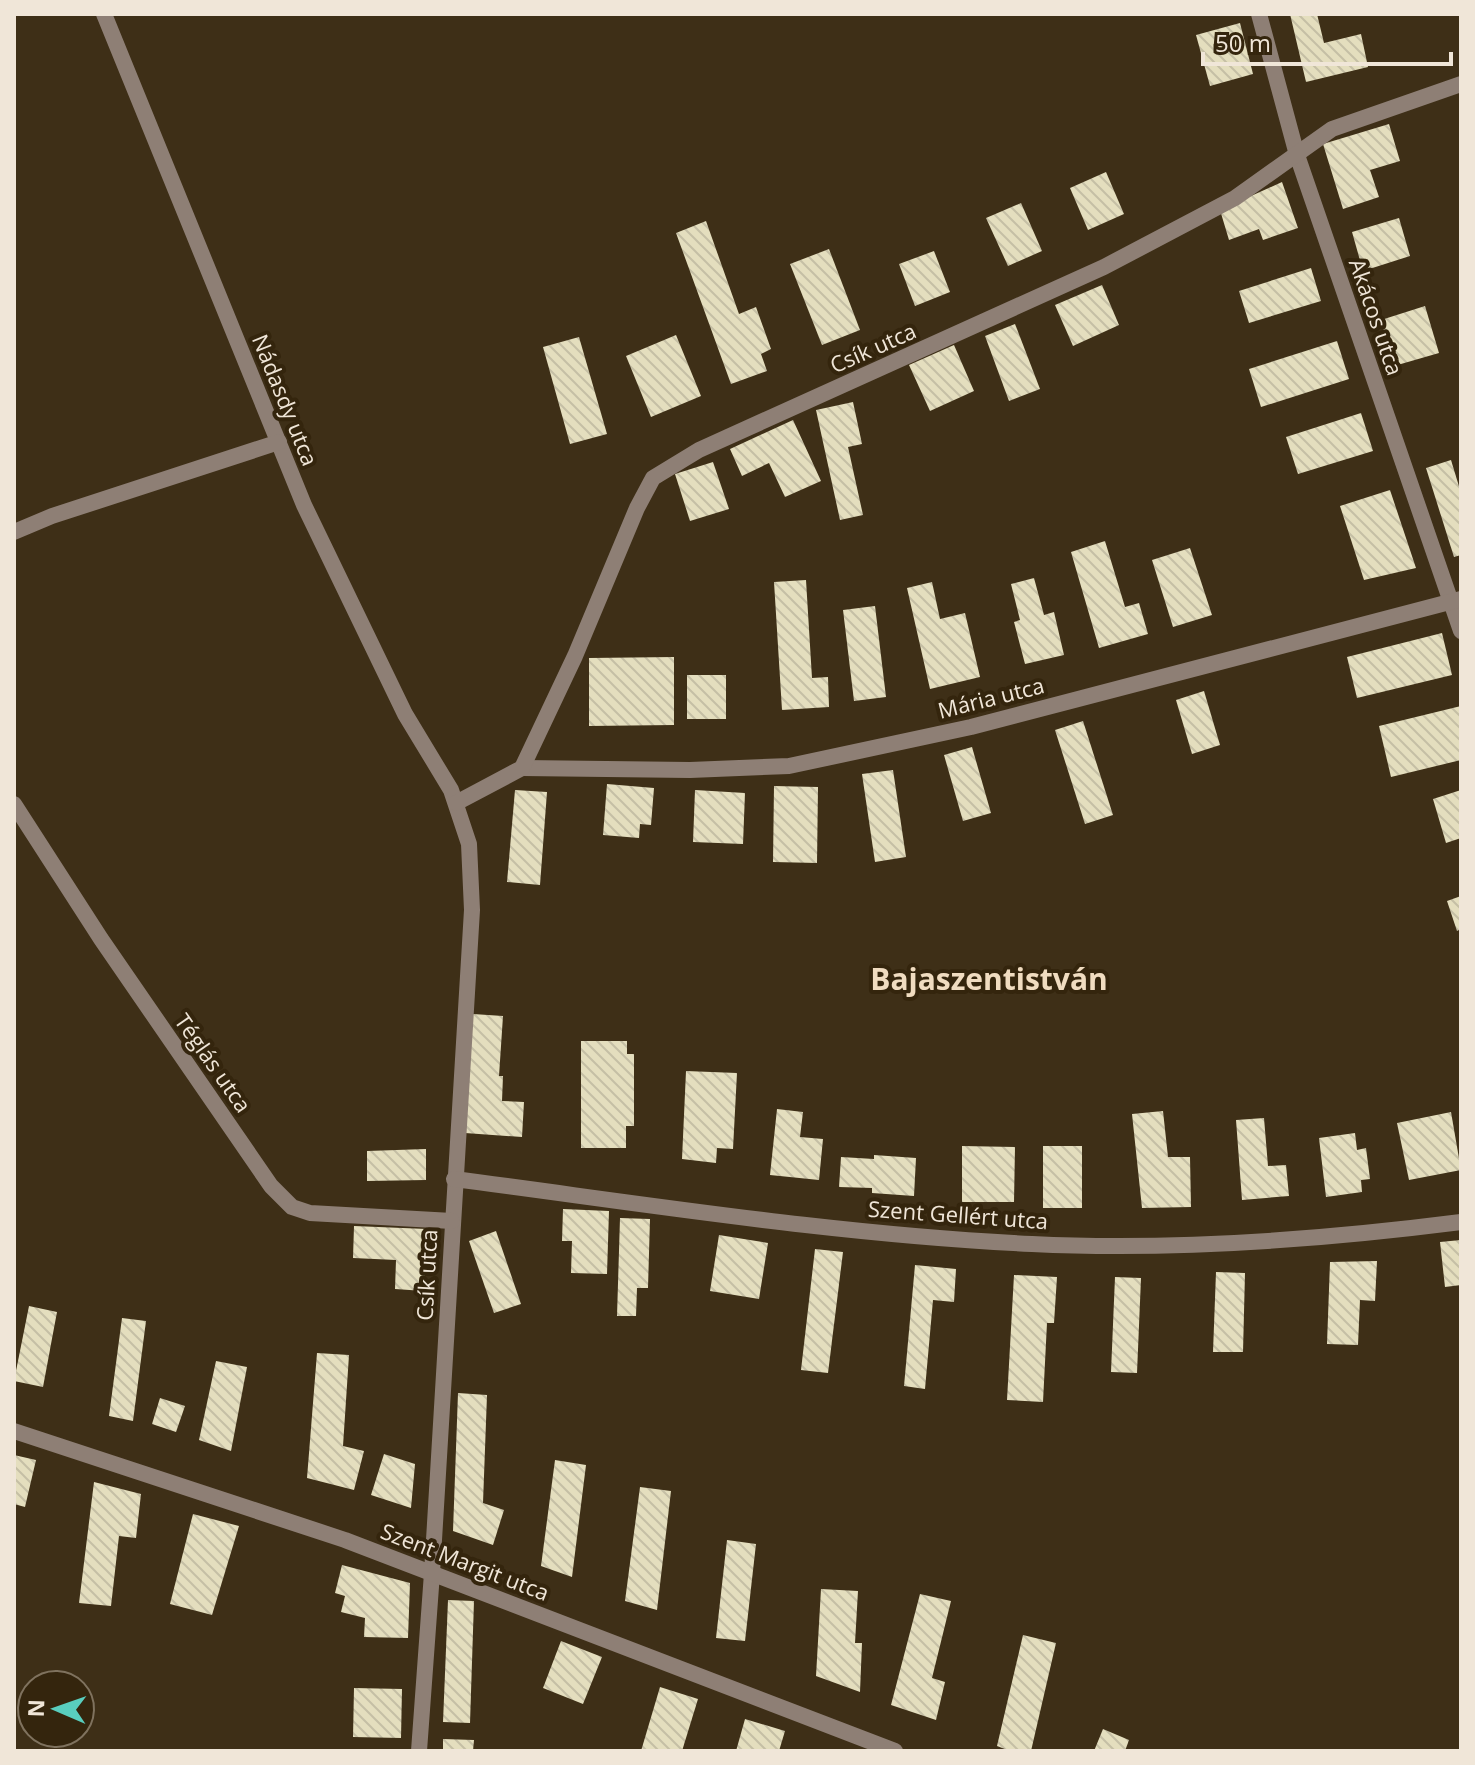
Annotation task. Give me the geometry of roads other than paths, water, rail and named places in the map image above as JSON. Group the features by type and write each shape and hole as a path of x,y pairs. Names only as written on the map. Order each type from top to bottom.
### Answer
{"street":[{"name":"Nádasdy utca","path":"104,14 304,505 405,714 454,797"},
{"name":"Akácos utca","path":"1259,14 1297,155 1456,601 1461,631"},
{"name":"Csík utca","path":"522,768 653,478 699,450 1104,267 1235,198 1332,129 1461,84"},
{"path":"14,532 52,516 279,442"},
{"name":"Mária utca","path":"522,768 690,770 789,766 971,727 1456,601"},
{"path":"454,797 522,768"},
{"name":"Csík utca","path":"419,1751 472,910 469,844 454,797"},
{"name":"Téglás utca","path":"14,804 101,939 271,1186 292,1207 310,1213 452,1221"},
{"name":"Szent Gellért utca","path":"454,1179 852,1230 1033,1244 1199,1244 1386,1231 1461,1222"},
{"name":"Szent Margit utca","path":"14,1431 345,1540 895,1751"}],"district":[{"name":"Bajaszentistván","path":"989,980"}]}
